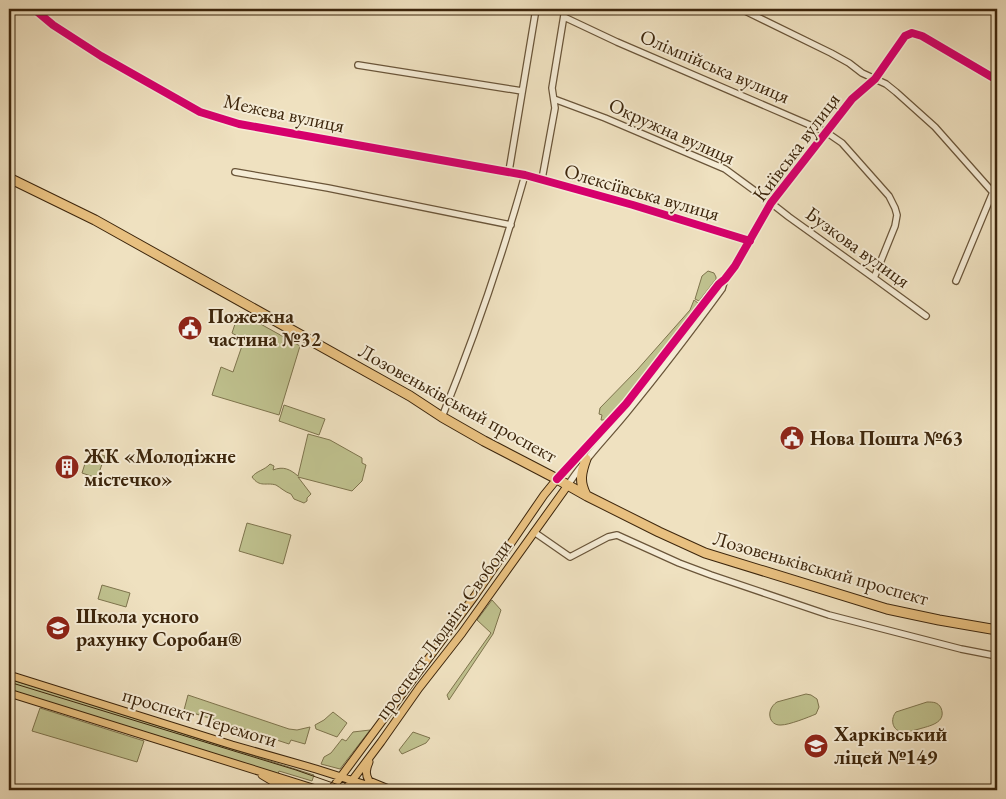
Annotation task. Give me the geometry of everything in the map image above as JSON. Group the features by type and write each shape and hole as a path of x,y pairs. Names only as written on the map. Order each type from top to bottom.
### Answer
{"highway":[{"name":"Лозовеньківський проспект","path":"9,178 101,224 410,396 442,417 586,496 705,553 887,609 997,630"},
{"path":"586,459 581,477 582,487 586,496"}],"main road":[{"name":"проспект Людвіга Свободи","path":"330,790 474,597 557,479"},
{"name":"проспект Людвіга Свободи","path":"344,790 462,633 568,485"},
{"name":"проспект Перемоги","path":"9,675 382,790"},
{"name":"проспект Перемоги","path":"9,693 320,790"},
{"path":"376,749 366,770 368,779 372,783 391,790"},
{"path":"251,768 272,781 302,790"}],"street":[{"name":"Межева вулиця","path":"34,9 54,25 101,56 200,112 239,124 525,175"},
{"path":"509,172 536,9"},
{"path":"542,179 555,108 552,88 565,9"},
{"path":"741,9 831,53 862,73 886,84 935,127 995,195 956,281"},
{"name":"Олімпійська вулиця","path":"564,17 626,46 826,132 842,143 889,196 897,216 895,226 874,278"},
{"name":"Київська вулиця","path":"725,279 735,266 772,203 852,99 874,79 905,36 912,33 922,36 997,80"},
{"path":"358,65 522,92"},
{"name":"Окружна вулиця","path":"554,99 605,118 725,169 772,203"},
{"path":"235,172 328,188 511,225"},
{"path":"442,417 464,361 511,225 525,175"},
{"name":"Олексіївська вулиця","path":"525,175 633,205 750,241"},
{"name":"Бузкова вулиця","path":"772,203 926,316"},
{"path":"557,479 626,404 719,284 725,279"},
{"path":"568,485 586,459 683,343 722,289 725,279"},
{"path":"600,433 606,437"},
{"path":"534,532 570,557 608,537 617,535 679,563 823,613 997,656"}],"green space":[{"path":"708,271 714,273 716,279 699,301 695,299 702,276"},
{"path":"694,300 698,303 636,386 609,418 601,420 600,408 637,370 690,310"},
{"path":"239,312 300,346 279,415 212,395 221,367 233,372 244,340 232,333"},
{"path":"284,405 325,419 319,435 279,421"},
{"path":"308,434 330,440 362,458 362,463 366,465 362,481 352,491 298,477 311,494 304,503 294,499 291,494 276,485 260,484 252,477 270,464 274,466 273,470 286,469 298,476"},
{"path":"89,451 105,456 97,478 82,473"},
{"path":"247,523 291,535 283,564 239,551"},
{"path":"102,585 130,593 126,607 98,599"},
{"path":"492,600 501,610 493,634 449,700 447,695 491,633 477,620"},
{"path":"9,679 314,775 312,781 279,771 278,774 9,690"},
{"path":"806,694 817,699 819,707 816,714 785,725 777,725 771,720 771,709 777,702"},
{"path":"188,695 289,729 297,730 310,727 305,744 291,740 289,744 184,710"},
{"path":"927,702 937,703 941,708 942,717 936,723 907,732 899,731 894,727 893,718 896,712"},
{"path":"40,708 144,741 137,762 32,731"},
{"path":"333,712 347,723 337,737 316,729 315,725"},
{"path":"370,730 340,769 321,764 324,757 331,753 342,739 346,741 353,732"},
{"path":"413,732 430,738 426,743 402,754 399,750"}],"tram line":[{"path":"9,682 296,770 353,790"}],"cycle path":[{"path":"34,9 53,25 101,56 200,112 239,124 525,175 633,205 750,241"},
{"path":"557,479 626,404 719,284 725,279 735,266 771,203 852,99 875,79 905,36 912,33 922,36 997,80"}],"place":[{"name":"Пожежна частина №32","path":"190,328"},
{"name":"Нова Пошта №63","path":"792,438"},
{"name":"ЖК «Молодіжне містечко»","path":"67,467"},
{"name":"Школа усного рахунку Соробан®","path":"58,628"},
{"name":"Харківський ліцей №149","path":"816,746"}]}
